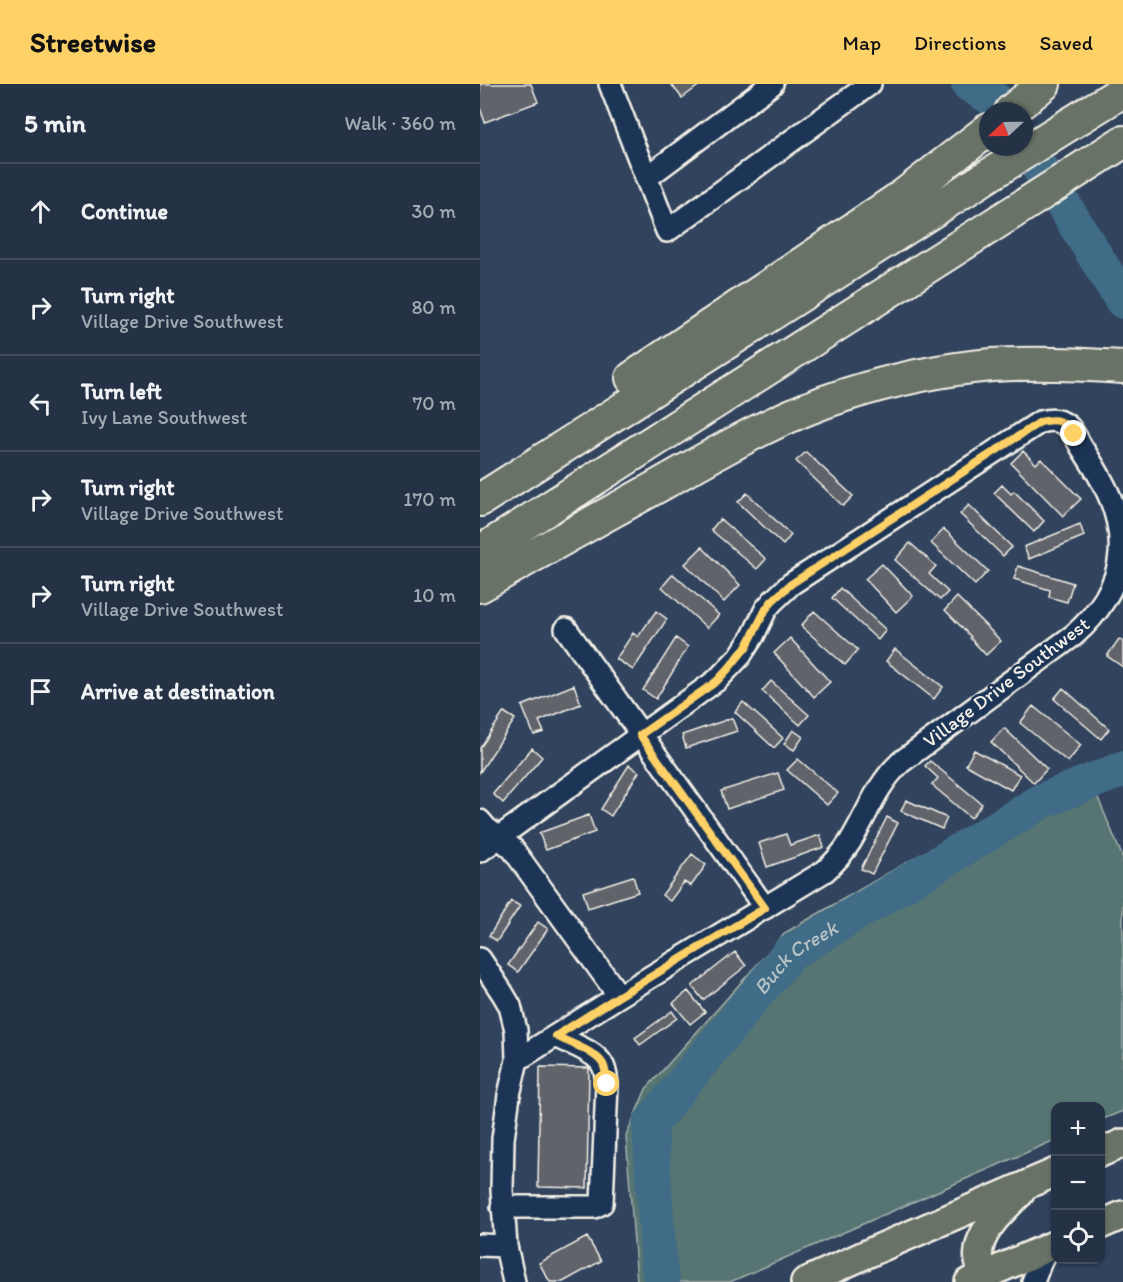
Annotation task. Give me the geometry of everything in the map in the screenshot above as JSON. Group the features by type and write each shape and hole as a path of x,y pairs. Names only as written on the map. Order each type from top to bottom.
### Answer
{"highway":[{"path":"480,500 1123,91"},
{"path":"480,486 571,419 904,195 979,137"},
{"path":"480,552 1123,142"},
{"path":"480,586 734,444 780,420 847,394 909,379 980,367 1059,363 1123,367"}],"main road":[{"path":"1105,1151 1123,1143"},
{"path":"805,1282 1051,1174"},
{"path":"1031,1182 998,1213 987,1230 979,1252 980,1280 1051,1246"},
{"path":"1105,1223 1123,1215"}],"street":[{"path":"610,84 667,231 870,84"},
{"path":"646,178 772,84"},
{"name":"Village Drive Southwest","path":"480,850 717,681 747,646 772,601 791,584 1040,422 1054,420 1061,422 1074,434 1110,494 1119,526 1118,567 1103,603 1086,625 901,762 883,781 850,843 825,871 517,1060"},
{"path":"566,629 765,908"},
{"path":"480,820 486,828 512,848 619,996"},
{"path":"480,959 510,1006 516,1030 517,1060 503,1138 502,1207 506,1246 514,1282"},
{"path":"502,1207 594,1207 602,1203 607,1084 605,1071 595,1055 556,1036"},
{"path":"480,1245 506,1246"},
{"path":"1033,1282 1040,1263 1051,1247"}],"green space":[{"path":"1086,769 1123,858 1123,1111 1105,1118 1105,1102 1051,1102 1051,1142 730,1282 637,1282 626,1136 646,1089 786,932 994,812"}],"building":[{"path":"480,84 531,84 538,102 485,122 480,108"},
{"path":"671,84 701,84 682,98"},
{"path":"1023,451 1036,464 1041,459 1081,499 1063,516 1011,463"},
{"path":"806,452 853,496 843,506 796,461"},
{"path":"1002,485 1011,494 1014,491 1044,521 1034,532 994,493"},
{"path":"747,493 791,535 783,545 738,502"},
{"path":"969,505 1012,547 1003,556 960,514"},
{"path":"720,519 766,559 757,569 711,530"},
{"path":"1080,524 1084,536 1029,559 1024,547"},
{"path":"944,529 988,571 975,585 931,543"},
{"path":"910,543 936,566 929,574 948,592 940,600 895,560"},
{"path":"702,547 740,585 724,602 685,564"},
{"path":"882,564 913,596 896,612 865,579"},
{"path":"1018,566 1073,583 1067,602 1049,597 1050,590 1014,579"},
{"path":"673,574 719,615 707,628 662,587"},
{"path":"840,588 886,630 878,640 832,598"},
{"path":"957,597 1001,641 986,655 945,610"},
{"path":"656,611 667,619 633,670 616,659 633,633 638,637"},
{"path":"814,611 858,650 845,665 801,626"},
{"path":"676,638 688,647 656,699 643,690"},
{"path":"790,638 830,682 814,697 774,653"},
{"path":"1119,639 1123,642 1123,667 1107,656"},
{"path":"895,649 943,687 934,699 886,661"},
{"path":"771,681 809,715 800,725 762,691"},
{"path":"574,685 581,704 539,721 544,732 534,735 522,706"},
{"path":"1063,688 1109,729 1101,739 1054,699"},
{"path":"743,702 783,738 774,748 735,712"},
{"path":"1033,706 1081,745 1068,762 1020,723"},
{"path":"504,712 515,719 480,772 480,748"},
{"path":"732,718 737,731 686,748 682,735"},
{"path":"1004,728 1047,769 1034,783 991,742"},
{"path":"793,730 803,737 794,750 784,744"},
{"path":"532,748 542,757 503,803 493,794"},
{"path":"974,750 1020,775 1011,790 966,765"},
{"path":"798,759 838,793 827,805 787,770"},
{"path":"930,761 982,804 971,818 932,785 938,778 925,766"},
{"path":"629,765 639,772 611,816 601,809"},
{"path":"778,773 784,790 727,809 721,791"},
{"path":"906,800 947,818 942,829 901,811"},
{"path":"589,815 595,832 546,850 539,833"},
{"path":"887,817 898,823 872,874 861,869"},
{"path":"786,834 790,845 820,835 824,847 767,867 759,843"},
{"path":"692,854 706,865 691,886 684,882 670,901 662,895"},
{"path":"633,876 638,892 588,908 583,892"},
{"path":"511,901 520,906 497,941 489,936"},
{"path":"538,922 548,929 518,972 508,965"},
{"path":"735,952 746,966 703,1000 692,986"},
{"path":"688,991 705,1012 690,1024 673,1003"},
{"path":"672,1011 677,1018 640,1045 635,1038"},
{"path":"540,1067 589,1068 587,1188 538,1187"},
{"path":"587,1237 601,1261 563,1282 550,1282 539,1263"}],"waterway":[{"name":"Buck Creek","path":"969,84 996,102"},
{"name":"Buck Creek","path":"1032,156 1123,301"},
{"name":"Buck Creek","path":"662,1282 650,1124 789,954 1042,801 1123,769"}],"route":[{"path":"607,1084 605,1071 595,1055 556,1036 765,908 640,735 717,681 747,646 772,601 791,584 1040,422 1049,420 1061,422 1074,434"}]}
